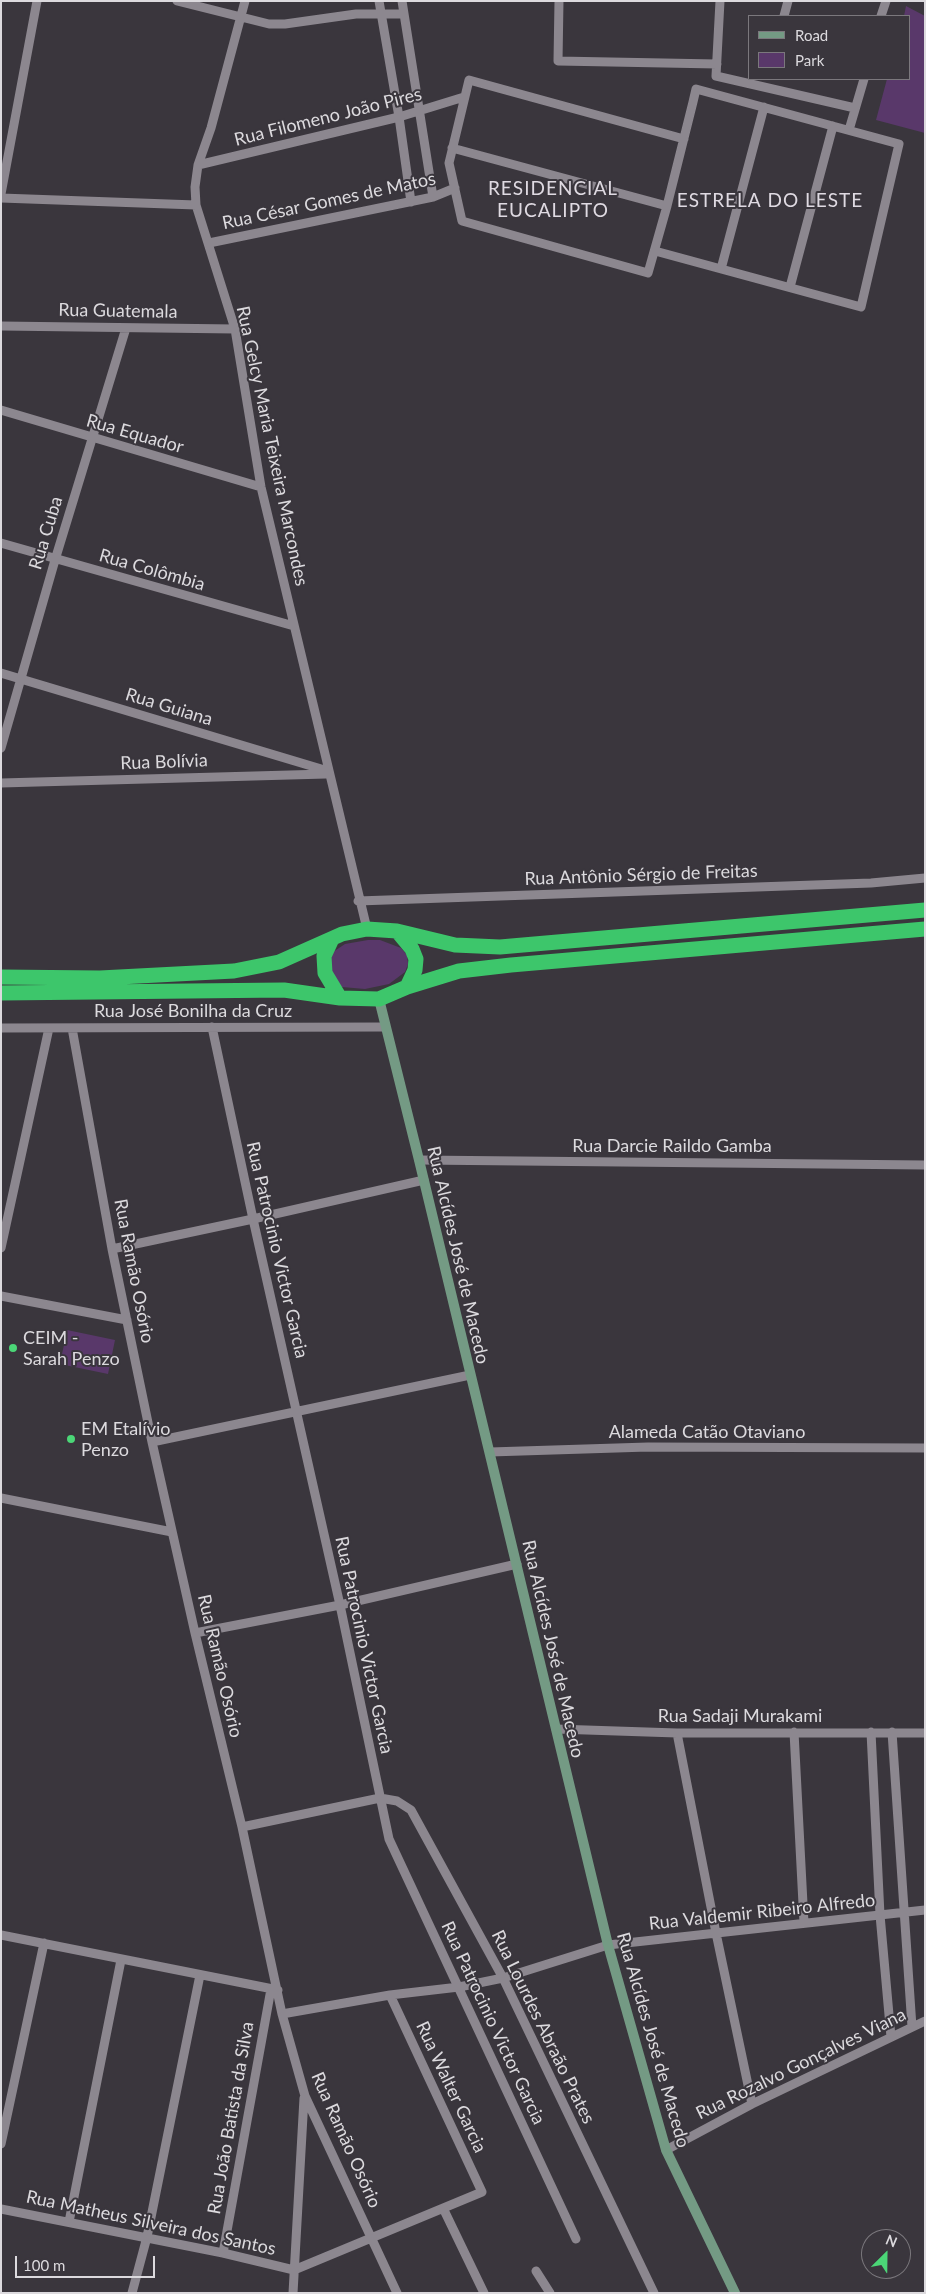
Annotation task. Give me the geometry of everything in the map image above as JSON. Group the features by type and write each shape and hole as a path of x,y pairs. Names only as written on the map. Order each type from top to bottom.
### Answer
{"highway":[{"path":"1,977 100,978 234,971 279,962 342,934 367,929 397,931 455,945 500,947 925,910"},
{"path":"1,992 284,990 340,998 379,999 406,987 459,972 512,965 925,929"},
{"path":"397,931 412,949 416,959 415,970 406,987"},
{"path":"331,940 324,956 325,973 340,998"}],"street":[{"path":"37,1 1,196 196,205"},
{"path":"177,1 269,24 285,24 356,14 404,14"},
{"name":"Rua Gelcy Maria Teixeira Marcondes","path":"245,1 211,128 198,166 195,187 196,205 235,329 261,487 358,901 367,929"},
{"path":"378,1 399,117 411,202"},
{"path":"402,1 421,111 433,197"},
{"path":"559,1 558,61 717,64"},
{"path":"720,1 716,76 748,80"},
{"path":"784,15 788,1"},
{"path":"882,15 886,1"},
{"path":"655,251 861,307 899,144 696,89 684,139 667,206 648,273 462,221 449,163 464,97 469,80 684,139"},
{"path":"749,80 765,82 855,108"},
{"path":"850,130 864,80"},
{"name":"Rua Filomeno João Pires","path":"198,166 399,117 464,97"},
{"path":"721,269 764,107"},
{"path":"790,287 833,126"},
{"path":"452,148 667,206"},
{"name":"Rua César Gomes de Matos","path":"209,244 433,197 454,188"},
{"name":"Rua Guatemala","path":"1,326 235,329"},
{"name":"Rua Cuba","path":"1,748 55,560 126,328"},
{"name":"Rua Equador","path":"1,410 92,439 261,487"},
{"name":"Rua Colômbia","path":"1,543 55,560 294,626"},
{"name":"Rua Guiana","path":"1,673 328,773"},
{"name":"Rua Bolívia","path":"1,783 328,773"},
{"name":"Rua Antônio Sérgio de Freitas","path":"358,901 872,883 925,878"},
{"name":"Rua Alcídes José de Macedo","path":"379,999 384,1027 424,1180 608,1945 666,2150 735,2293"},
{"name":"Rua José Bonilha da Cruz","path":"1,1028 384,1027"},
{"path":"1,1248 49,1028"},
{"name":"Rua Ramão Osório","path":"72,1028 112,1249 152,1442 195,1633 242,1827 274,1990 304,2096 397,2293"},
{"name":"Rua Patrocinio Victor Garcia","path":"212,1028 340,1605 389,1839 576,2239"},
{"name":"Rua Darcie Raildo Gamba","path":"419,1160 925,1165"},
{"path":"112,1249 424,1180"},
{"path":"1,1296 127,1320"},
{"path":"152,1442 470,1375"},
{"name":"Alameda Catão Otaviano","path":"490,1452 648,1447 925,1448"},
{"path":"1,1498 172,1532"},
{"path":"195,1633 340,1605 517,1564"},
{"name":"Rua Sadaji Murakami","path":"556,1730 677,1733 925,1733"},
{"path":"794,1732 804,1923"},
{"path":"871,1732 880,1915 891,2037"},
{"path":"892,1732 912,2027"},
{"path":"677,1733 752,2104"},
{"path":"242,1827 380,1798"},
{"name":"Rua Lourdes Abraão Prates","path":"380,1798 398,1801 411,1810 503,1978 654,2293"},
{"name":"Rua Valdemir Ribeiro Alfredo","path":"282,2014 390,1994 459,1987 503,1978 608,1945 925,1910"},
{"path":"1,1935 274,1990"},
{"path":"1,2144 44,1944"},
{"path":"69,2222 121,1960"},
{"path":"132,2293 146,2238 200,1975"},
{"name":"Rua João Batista da Silva","path":"223,2253 274,1990"},
{"name":"Rua Walter Garcia","path":"390,1994 482,2192 443,2208"},
{"name":"Rua Rozalvo Gonçalves Viana","path":"666,2150 752,2104 925,2021"},
{"path":"292,2293 304,2096"},
{"path":"294,2270 443,2208 484,2293"},
{"name":"Rua Matheus Silveira dos Santos","path":"1,2209 223,2253 294,2270"},
{"path":"536,2271 550,2293"}],"green space":[{"path":"906,6 925,16 925,133 876,120 887,80 911,80 911,15 904,15"},
{"path":"380,940 401,948 407,955 408,964 405,972 389,984 365,989 342,987 334,983 329,959 333,952 345,944"},
{"path":"67,1330 115,1340 108,1374 60,1364"}],"place":[{"name":"CEIM - Sarah Penzo","path":"13,1348"},
{"name":"EM Etalívio Penzo","path":"71,1439"}],"district":[{"name":"RESIDENCIAL EUCALIPTO","path":"553,200"},
{"name":"ESTRELA DO LESTE","path":"770,201"}]}
